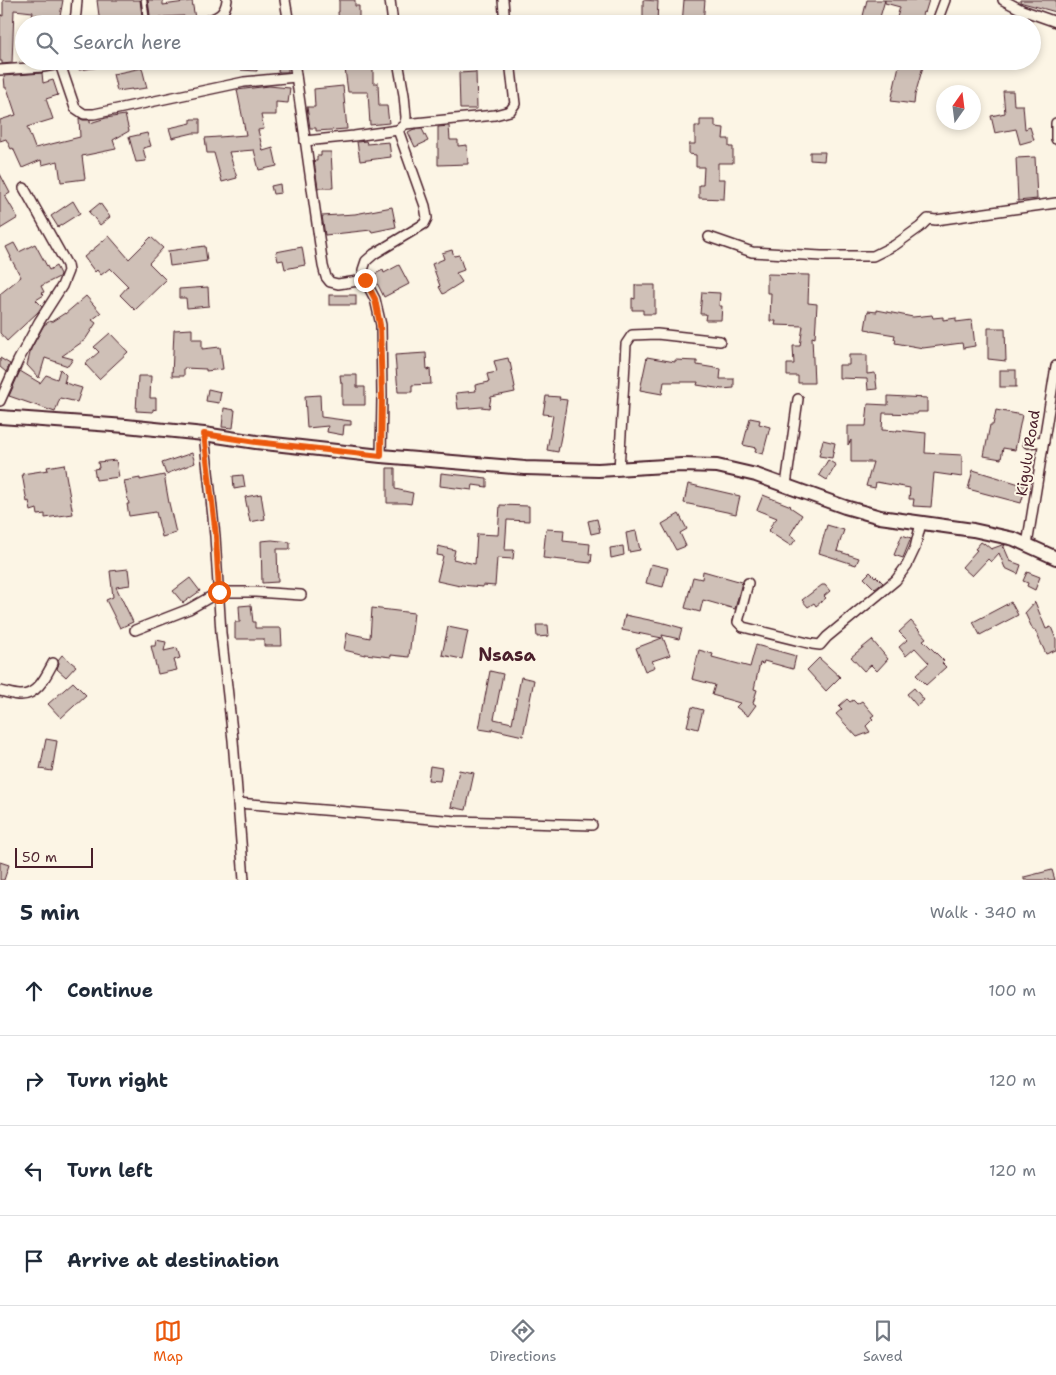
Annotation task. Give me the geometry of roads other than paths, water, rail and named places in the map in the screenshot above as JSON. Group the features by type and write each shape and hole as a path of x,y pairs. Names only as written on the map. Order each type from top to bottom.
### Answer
{"street":[{"path":"76,0 76,15"},
{"path":"220,15 226,8 227,0"},
{"path":"285,0 288,15"},
{"path":"390,0 391,15"},
{"path":"502,0 504,15"},
{"path":"939,15 945,0"},
{"path":"1000,1 1036,15"},
{"path":"1041,17 1056,22"},
{"path":"0,70 15,69"},
{"path":"63,70 75,108 84,114 132,107 244,82 296,77"},
{"path":"295,70 326,277 330,282 338,284 365,280"},
{"path":"381,456 380,325 375,299 365,280 363,270 366,261 374,254 424,224 427,218 401,127 406,117 400,70"},
{"path":"305,141 354,136 401,127 495,115 510,111 514,104 511,70"},
{"path":"1056,123 1056,139"},
{"path":"0,401 39,322 62,286 68,271 68,265 24,188"},
{"path":"709,237 752,252 821,256 873,256 895,245 928,219 936,220 1056,203"},
{"path":"619,470 626,344 632,335 657,334 720,341"},
{"name":"Kigulu Road","path":"1027,545 1044,441 1052,408 1056,366"},
{"path":"786,486 798,399"},
{"path":"0,417 126,426 381,456 525,468 619,470 682,465 717,466 756,475 860,512 880,517 995,534 1014,539 1056,558"},
{"path":"204,434 216,536 221,633 244,880"},
{"path":"1028,443 1044,441"},
{"path":"748,583 738,622 743,627 820,645 827,637 896,580 907,565 915,548 920,523"},
{"path":"135,630 189,609 219,592 301,595"},
{"path":"0,691 21,695 30,693 42,683 53,663"},
{"path":"238,803 456,821 592,825"}],"lane":[{"path":"144,0 146,15"}],"district":[{"name":"Nsasa","path":"507,655"}]}
